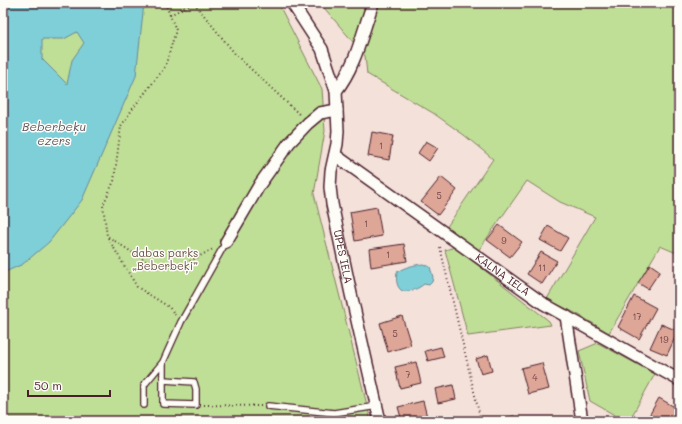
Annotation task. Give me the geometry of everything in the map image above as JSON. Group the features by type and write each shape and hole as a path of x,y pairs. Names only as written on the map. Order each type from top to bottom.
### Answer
{"street":[{"name":"UPES IELA","path":"292,3 322,49 336,91 337,138 331,172 330,187 332,204 350,294 380,421"},
{"path":"336,91 345,80 373,3"},
{"path":"226,242 260,184 289,143 308,122 320,113 337,110"},
{"name":"KALNA IELA","path":"335,155 538,300 679,380"},
{"path":"566,316 582,421"}],"lane":[{"path":"144,405 144,385 163,362 181,322 226,242"},
{"path":"163,362 163,404 196,405 196,389 194,382 164,380"},
{"path":"268,406 334,412 377,406"}],"path":[{"path":"165,3 176,30 165,67 121,126 114,181 103,205 107,236 137,287 169,307 181,322"},
{"path":"170,15 194,3 236,56 308,122"},
{"path":"107,236 155,267 179,267 226,242"},
{"path":"440,247 481,421"},
{"path":"196,405 268,406"}],"green space":[{"name":"dabas parks „Beberbeķi”","path":"3,3 278,3 322,89 325,131 314,194 371,421 3,421"},
{"path":"320,3 679,3 679,254 660,246 609,333 579,315 547,299 595,217 560,202 527,181 478,251 446,228 493,159 464,135 433,113 367,74 365,56"},
{"path":"455,247 549,321 551,325 468,336 445,250"},
{"path":"598,343 655,374 629,421 625,421 590,401 579,351"}],"water":[{"name":"Beberbeķu ezers","path":"3,3 33,5 36,3 144,3 136,76 82,200 49,242 23,264 3,273","holes":["77,32 84,43 72,60 67,84 42,59 42,39 64,39"]},
{"path":"423,264 430,267 433,277 432,282 429,285 424,284 414,290 402,291 397,283 397,272 409,266"}],"building":[{"path":"372,132 393,136 389,160 368,156"},
{"path":"426,141 438,148 429,161 418,153"},
{"path":"441,177 457,190 438,215 421,202"},
{"path":"377,207 382,236 355,241 350,212"},
{"path":"499,225 522,242 510,257 487,240"},
{"path":"548,226 568,238 560,251 540,240"},
{"path":"404,244 407,261 371,267 369,249"},
{"path":"541,252 557,261 542,284 527,274"},
{"path":"650,264 660,271 648,289 638,283"},
{"path":"634,296 656,308 639,339 618,327"},
{"path":"402,316 411,345 388,352 380,323"},
{"path":"661,324 678,331 667,355 650,348"},
{"path":"441,347 444,357 428,361 425,351"},
{"path":"488,355 492,371 481,374 476,359"},
{"path":"416,362 421,383 400,388 395,367"},
{"path":"542,363 549,389 528,394 521,368"},
{"path":"453,385 456,399 438,403 435,389"},
{"path":"659,398 678,409 671,421 646,421"},
{"path":"423,401 428,421 402,421 398,407"},
{"path":"514,416 515,421 497,421 497,420"}]}
